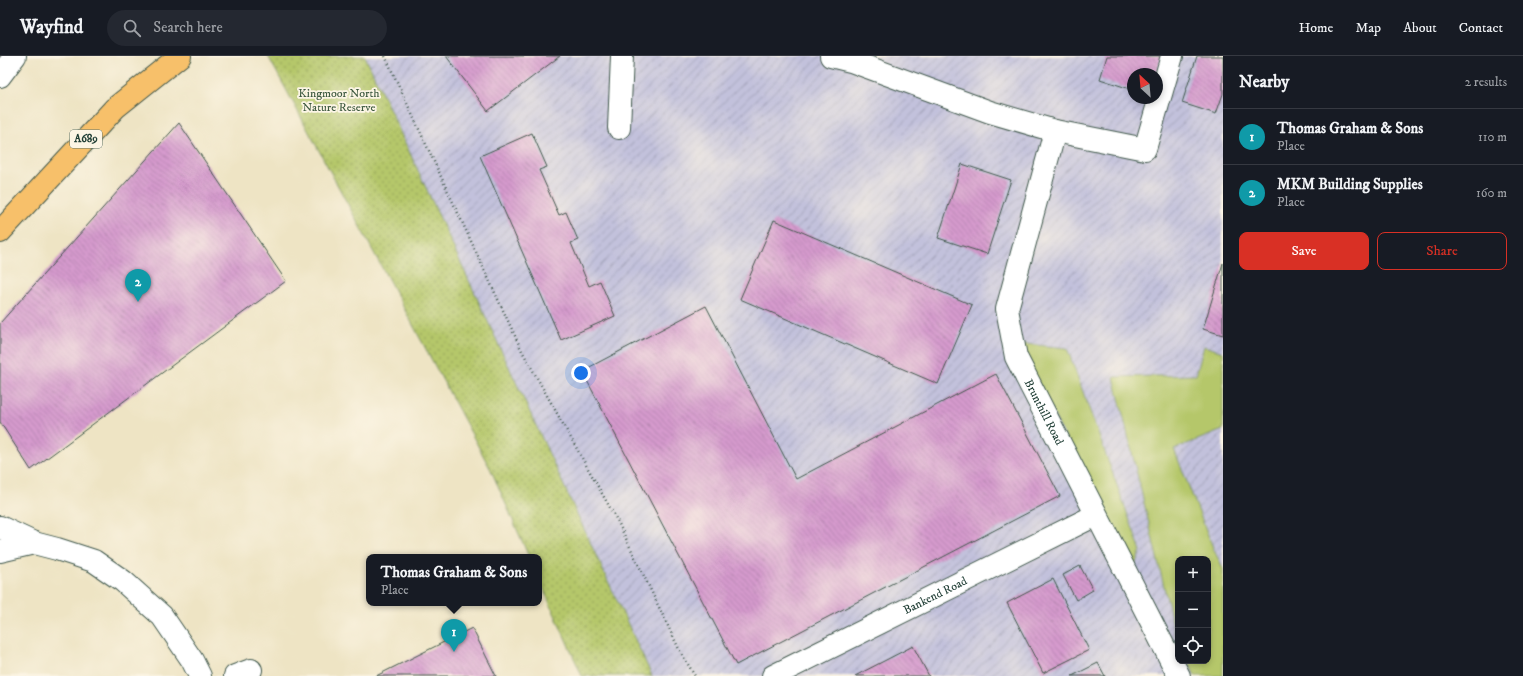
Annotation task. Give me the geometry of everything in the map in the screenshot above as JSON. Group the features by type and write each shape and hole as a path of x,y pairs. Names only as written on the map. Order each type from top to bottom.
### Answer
{"highway":[{"name":"A689","path":"0,232 115,108 180,56"}],"street":[{"path":"0,76 15,56"},
{"path":"619,128 622,56"},
{"path":"831,56 851,61 990,112 1055,131 1144,149 1172,56"},
{"name":"Brunthill Road","path":"1055,131 1007,309 1016,357 1179,676"},
{"name":"Bankend Road","path":"773,676 1096,515"},
{"path":"0,527 34,543 94,561 123,581 162,616 192,660 200,676"},
{"path":"0,551 34,543"}],"path":[{"path":"385,56 522,351 618,522 680,651 695,676"}],"shaded area":[{"path":"365,56 1223,56 1223,676 652,676"}],"green space":[{"name":"Kingmoor North Nature Reserve","path":"268,56 365,56 652,676 582,676 542,586 542,554 528,554 491,470"},
{"path":"1025,344 1067,348 1141,551 1135,564 1129,566 1021,349"},
{"path":"1204,346 1223,352 1223,430 1174,449 1223,569 1223,676 1195,676 1189,664 1211,664 1211,556 1175,556 1175,633 1114,377 1196,375"}],"building":[{"path":"446,56 560,56 488,111"},
{"path":"1107,56 1162,56 1158,68 1127,68 1127,88 1100,79"},
{"path":"1197,56 1223,56 1223,94 1216,114 1182,103"},
{"path":"179,123 286,281 31,470 0,422 0,323"},
{"path":"532,133 547,167 539,170 559,215 566,212 578,240 571,243 589,286 600,281 615,316 561,340 480,156"},
{"path":"962,164 1011,180 987,254 938,238"},
{"path":"774,220 972,305 938,384 740,299"},
{"path":"1223,263 1223,335 1203,329"},
{"path":"706,306 796,479 996,374 1060,496 736,665 582,371"},
{"path":"1080,566 1093,590 1076,600 1063,575"},
{"path":"1053,579 1089,650 1043,673 1007,603"},
{"path":"472,628 496,676 376,676"},
{"path":"913,646 929,676 855,676"},
{"path":"1098,663 1105,676 1072,676"}],"place":[{"name":"MKM Building Supplies","path":"138,302"},
{"name":"Thomas Graham & Sons","path":"454,652"}]}
